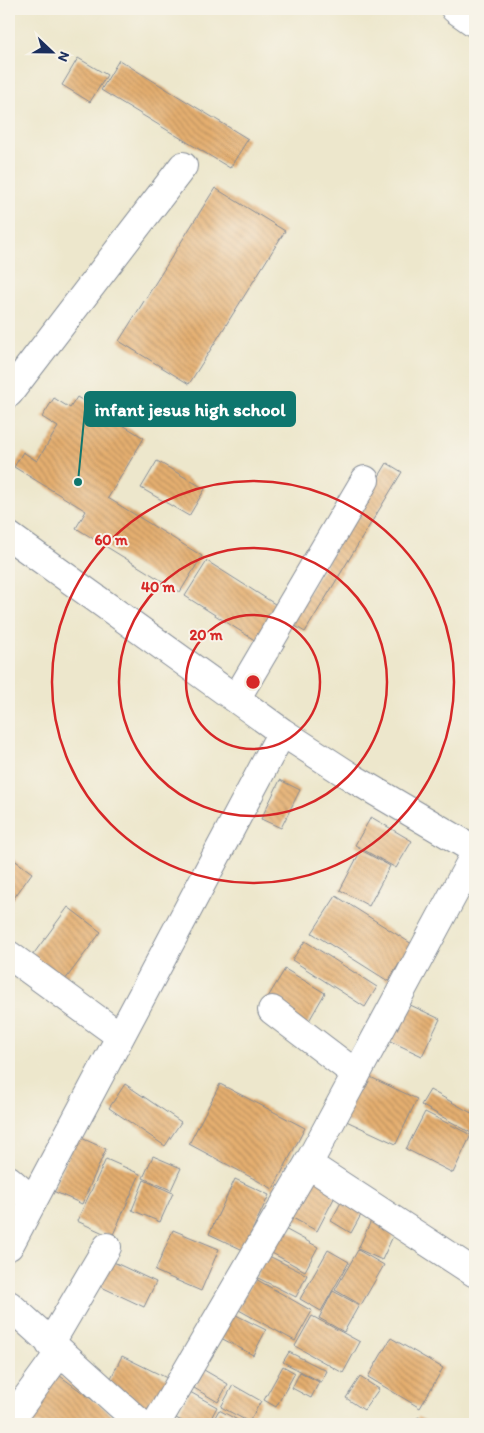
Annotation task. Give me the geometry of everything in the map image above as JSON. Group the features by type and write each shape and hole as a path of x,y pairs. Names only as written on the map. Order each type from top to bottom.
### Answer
{"street":[{"path":"455,9 475,23"},
{"path":"9,392 183,166"},
{"path":"236,700 365,480"},
{"path":"9,536 282,732 356,780 475,852 308,1164 156,1424"},
{"path":"9,1246 282,732"},
{"path":"9,954 120,1036"},
{"path":"272,1010 356,1074"},
{"path":"308,1164 475,1273"},
{"path":"9,1180 33,1201"},
{"path":"9,1422 55,1348 107,1247"},
{"path":"9,1305 141,1424"}],"building":[{"path":"78,58 107,75 90,102 62,85"},
{"path":"119,60 248,139 230,168 101,90"},
{"path":"215,188 285,231 189,384 119,341"},
{"path":"77,397 144,438 108,498 202,556 180,592 76,528 86,511 14,467 23,452 37,461 58,427 42,417 54,398 70,408"},
{"path":"157,461 205,489 189,516 141,488"},
{"path":"387,463 402,472 305,632 290,623"},
{"path":"207,561 278,606 256,641 185,596"},
{"path":"280,780 300,790 281,828 261,819"},
{"path":"371,817 412,841 396,868 355,845"},
{"path":"361,850 390,866 369,906 340,890"},
{"path":"13,859 32,873 9,905 9,865"},
{"path":"336,896 412,944 388,981 312,933"},
{"path":"68,907 101,932 65,980 32,956"},
{"path":"305,941 377,987 365,1007 292,960"},
{"path":"285,969 325,993 306,1026 265,1002"},
{"path":"406,1003 440,1019 422,1056 388,1040"},
{"path":"364,1074 417,1099 396,1144 342,1119"},
{"path":"125,1084 181,1122 165,1146 109,1108"},
{"path":"220,1084 305,1128 273,1189 189,1144"},
{"path":"430,1090 475,1115 475,1130 473,1134 421,1105"},
{"path":"425,1112 471,1135 453,1173 406,1149"},
{"path":"77,1136 106,1149 82,1204 53,1191"},
{"path":"153,1156 181,1168 171,1190 143,1178"},
{"path":"106,1159 140,1174 112,1237 77,1221"},
{"path":"313,1167 342,1183 317,1231 287,1215"},
{"path":"235,1179 269,1195 243,1250 209,1234"},
{"path":"144,1180 173,1193 160,1222 132,1210"},
{"path":"346,1193 367,1204 351,1233 331,1221"},
{"path":"376,1210 400,1221 382,1260 358,1249"},
{"path":"283,1228 318,1247 305,1271 270,1252"},
{"path":"173,1230 219,1249 201,1291 155,1271"},
{"path":"328,1250 349,1262 321,1311 300,1299"},
{"path":"358,1250 384,1265 361,1305 335,1290"},
{"path":"267,1255 307,1275 296,1297 256,1277"},
{"path":"105,1258 156,1282 144,1307 93,1283"},
{"path":"254,1278 312,1311 295,1341 237,1309"},
{"path":"333,1291 359,1305 344,1332 319,1318"},
{"path":"232,1313 266,1330 253,1355 219,1337"},
{"path":"312,1316 360,1342 343,1373 295,1346"},
{"path":"391,1338 443,1368 420,1408 368,1377"},
{"path":"289,1352 327,1371 321,1382 283,1362"},
{"path":"122,1356 171,1380 155,1414 105,1390"},
{"path":"283,1366 295,1373 276,1407 264,1400"},
{"path":"204,1370 228,1384 218,1402 194,1388"},
{"path":"300,1372 319,1382 311,1398 292,1388"},
{"path":"56,1373 125,1424 18,1424"},
{"path":"360,1377 379,1389 364,1410 346,1398"},
{"path":"233,1385 261,1401 249,1422 221,1407"},
{"path":"190,1392 217,1407 208,1424 187,1424 176,1418"},
{"path":"219,1410 245,1424 211,1424"},
{"path":"418,1417 432,1424 414,1424"}],"place":[{"name":"infant jesus high school","path":"78,482"}]}
